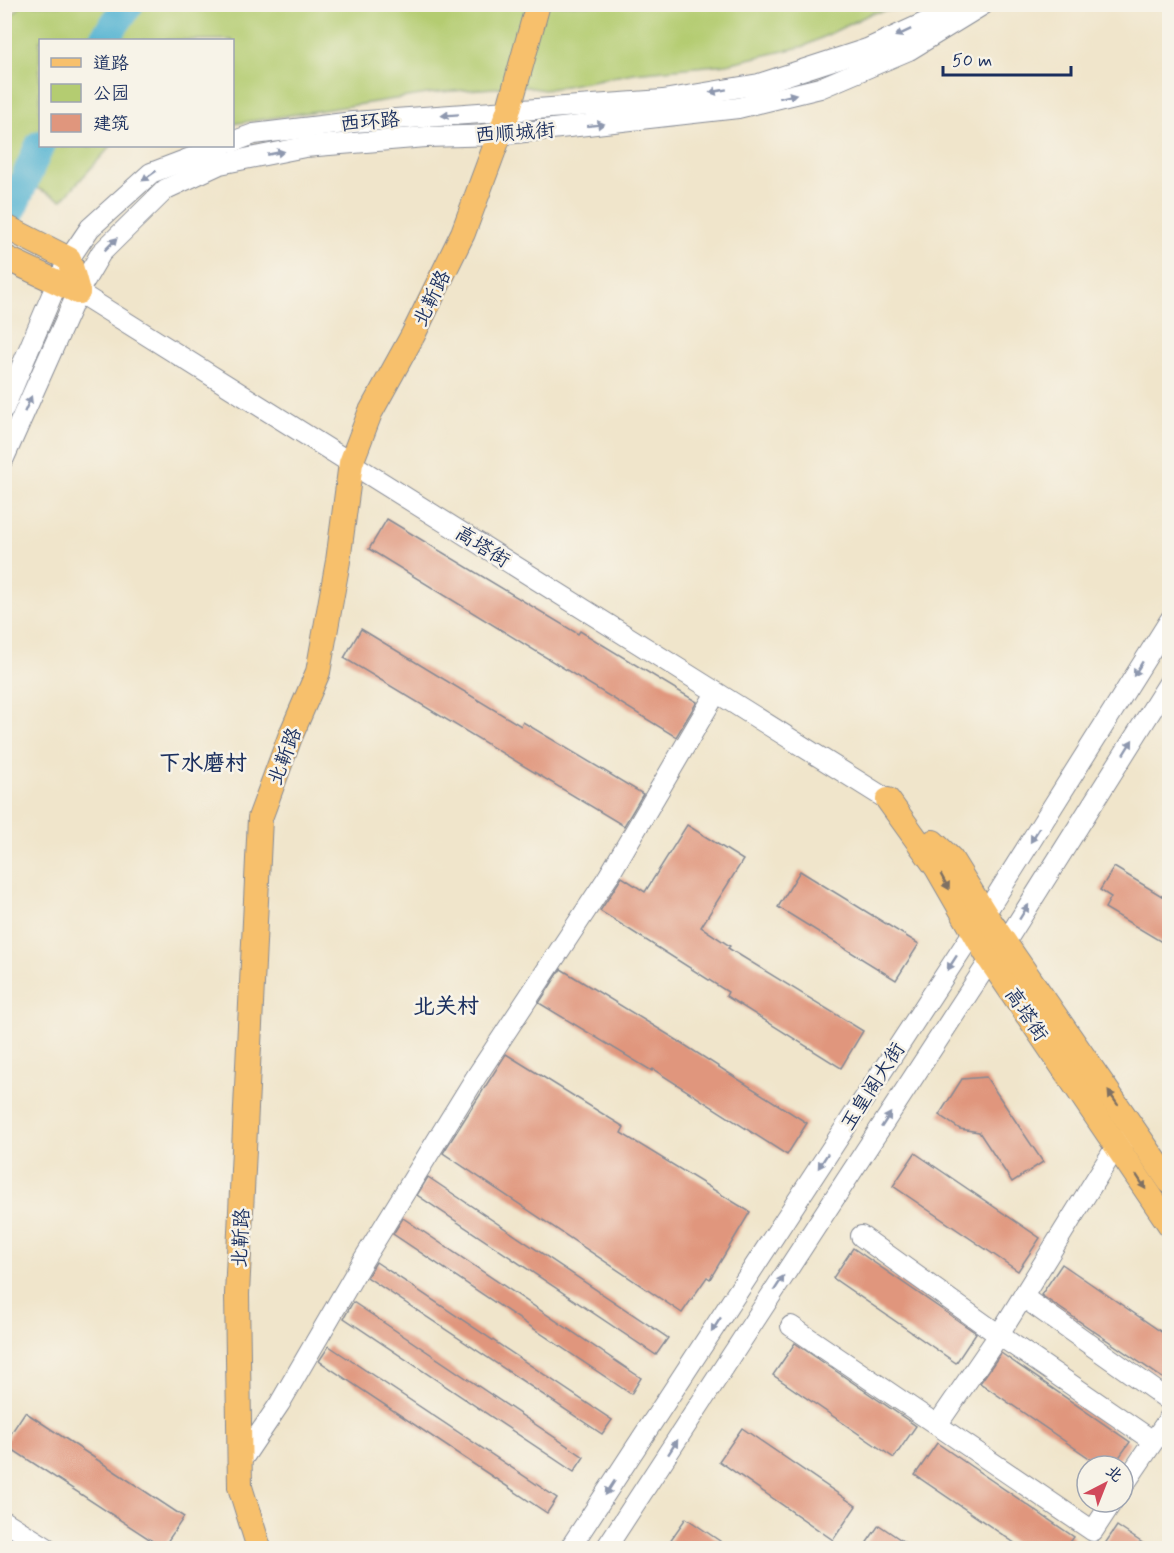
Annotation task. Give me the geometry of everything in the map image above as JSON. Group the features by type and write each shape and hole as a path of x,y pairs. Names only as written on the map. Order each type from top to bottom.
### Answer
{"main road":[{"name":"北靳路","path":"259,1548 240,1487 237,1294 260,818 290,737 318,672 338,561 351,463 370,413 413,335 463,233 508,112 538,4"},
{"path":"4,226 69,259 67,288 15,262"},
{"name":"高塔街","path":"888,800 951,859 979,923 1126,1138 1170,1225"},
{"name":"高塔街","path":"1126,1138 1170,1182"}],"street":[{"name":"西顺城街","path":"508,112 663,100 759,84 867,49 934,18 954,4"},
{"name":"西顺城街","path":"67,288 166,189 220,164 304,147 426,137 499,135 738,108 820,88 909,50 984,4"},
{"name":"西环路","path":"234,141 254,134 353,122 508,112"},
{"path":"69,259 90,228 151,173 219,147"},
{"path":"4,408 67,288"},
{"path":"4,458 67,288"},
{"name":"高塔街","path":"67,288 888,800"},
{"name":"玉皇阁大街","path":"570,1548 979,923 1170,620"},
{"name":"玉皇阁大街","path":"606,1548 997,951 1170,681"},
{"path":"240,1464 280,1403 362,1262 476,1077 608,877 716,693"},
{"path":"937,1425 999,1335 1126,1138"},
{"path":"861,1236 1153,1441"},
{"path":"1023,1297 1170,1401"},
{"path":"791,1326 1093,1531 1104,1514"},
{"path":"1135,1468 1170,1417"},
{"path":"4,1521 47,1548"}],"green space":[{"path":"22,5 925,5 872,13 805,46 727,64 634,73 544,90 521,86 440,92 234,124 234,39 39,39 39,147 110,147 62,200 5,173 5,22"}],"building":[{"path":"387,519 578,634 580,631 697,702 676,737 369,549"},
{"path":"361,629 521,726 523,722 643,794 624,826 344,658"},
{"path":"687,825 743,860 701,927 730,946 728,948 863,1031 841,1068 726,996 728,992 600,911 622,877 645,892"},
{"path":"1114,867 1170,901 1170,947 1105,908 1111,897 1100,890"},
{"path":"800,871 919,944 896,980 778,907"},
{"path":"561,969 807,1123 787,1155 653,1069 652,1071 539,1003"},
{"path":"506,1054 624,1127 621,1133 750,1212 710,1279 707,1277 682,1313 443,1153"},
{"path":"986,1077 1043,1162 1012,1182 979,1132 960,1129 939,1115 962,1079"},
{"path":"915,1153 1040,1238 1018,1271 893,1186"},
{"path":"428,1177 668,1338 656,1355 417,1195"},
{"path":"403,1218 641,1378 631,1394 393,1234"},
{"path":"853,1248 976,1333 956,1363 833,1278"},
{"path":"376,1262 612,1420 602,1434 367,1277"},
{"path":"1062,1264 1170,1338 1170,1383 1041,1295"},
{"path":"353,1302 584,1457 574,1472 344,1318"},
{"path":"795,1343 916,1426 894,1458 773,1375"},
{"path":"329,1346 557,1498 547,1513 319,1361"},
{"path":"1001,1353 1130,1442 1122,1454 1084,1454 980,1383"},
{"path":"25,1412 184,1517 163,1548 4,1444"},
{"path":"742,1428 856,1506 833,1540 719,1461"},
{"path":"937,1443 1074,1537 1066,1548 1022,1548 915,1475"},
{"path":"686,1518 730,1548 665,1548"},
{"path":"879,1525 913,1548 863,1548"},
{"path":"1117,1526 1150,1548 1102,1548"}],"waterway":[{"path":"104,39 129,4"},
{"path":"4,227 39,147"}],"district":[{"name":"下水磨村","path":"203,762"},
{"name":"北关村","path":"446,1005"}]}
